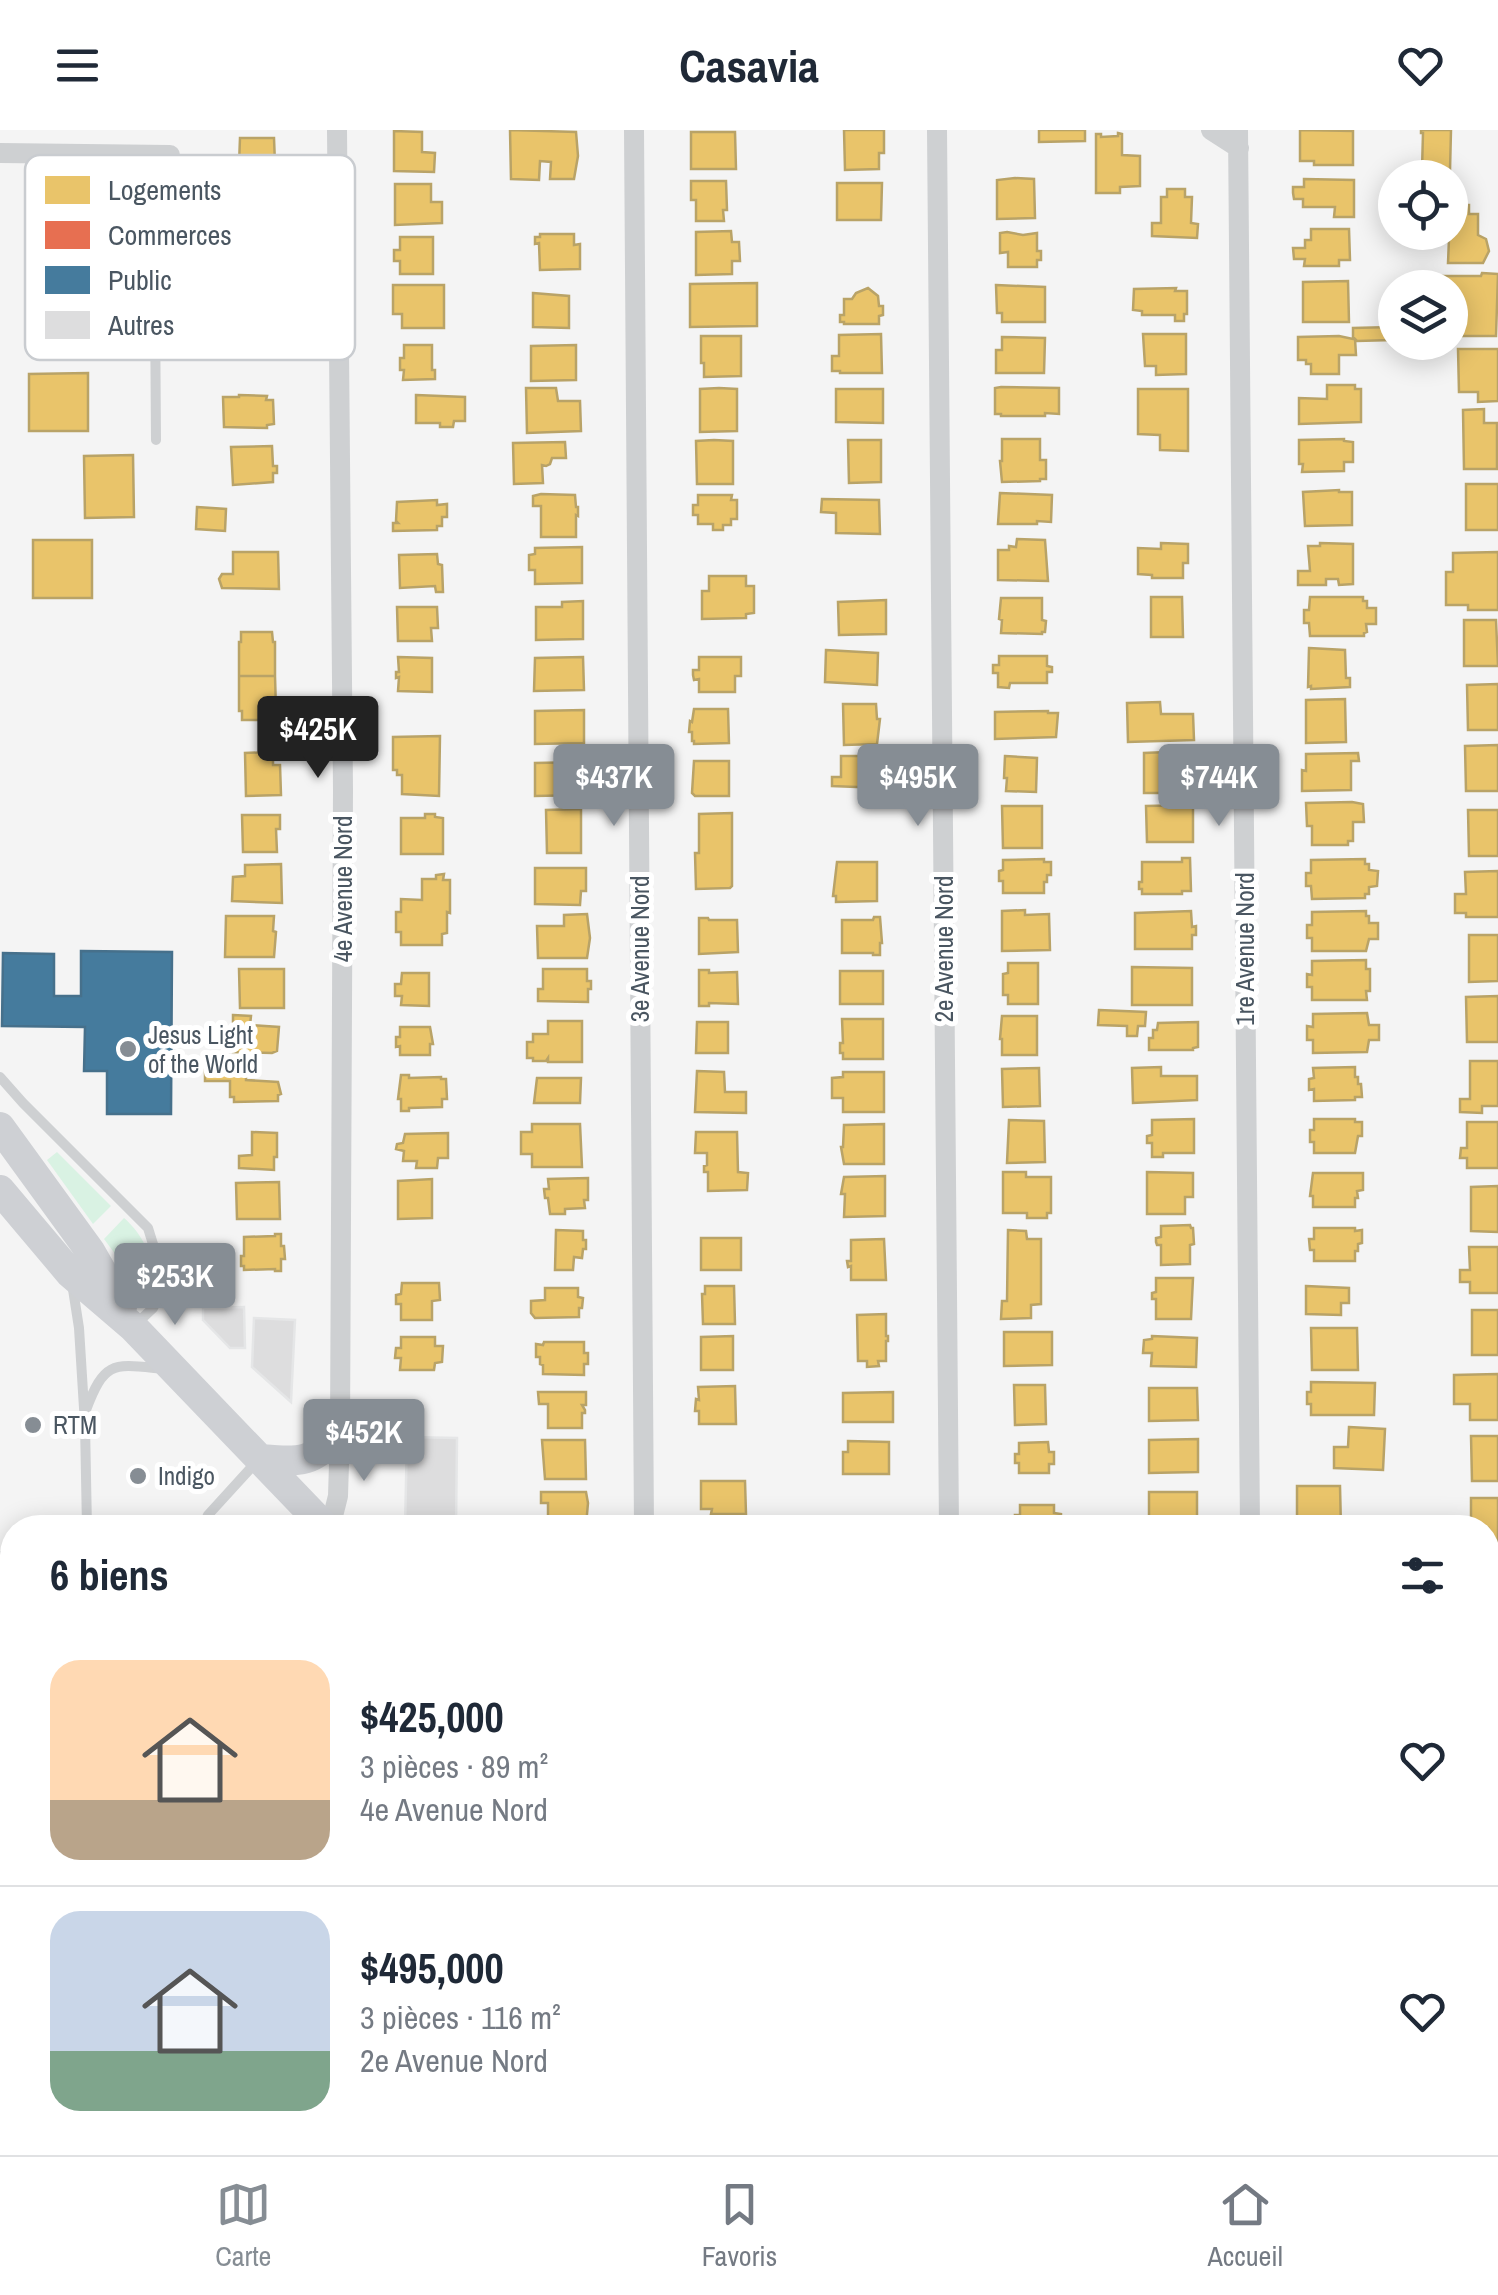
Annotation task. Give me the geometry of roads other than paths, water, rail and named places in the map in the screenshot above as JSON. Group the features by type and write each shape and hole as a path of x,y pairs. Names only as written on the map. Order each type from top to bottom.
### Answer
{"main road":[{"path":"0,1127 90,1252 133,1327"},
{"path":"0,1190 70,1273 133,1327 315,1515"},
{"path":"259,1459 304,1460 320,1453 340,1432"}],"street":[{"name":"4e Avenue Nord","path":"337,130 337,155"},
{"name":"3e Avenue Nord","path":"634,130 644,1515"},
{"name":"2e Avenue Nord","path":"937,130 949,1515"},
{"path":"1211,130 1238,139"},
{"name":"1re Avenue Nord","path":"1238,139 1250,1515"},
{"path":"0,152 162,155"},
{"name":"4e Avenue Nord","path":"332,1515 338,1496 340,1432 344,790 339,360"}],"lane":[{"path":"156,440 158,360"},
{"path":"0,1077 148,1228 158,1257 160,1296 154,1308 133,1327"},
{"path":"70,1273 78,1317 87,1515"},
{"path":"84,1415 95,1385 110,1369 132,1366 173,1370"},
{"path":"208,1515 259,1459"}],"place":[{"name":"Jesus Light of the World","path":"128,1049"},
{"name":"RTM","path":"33,1425"},
{"name":"Indigo","path":"138,1476"}]}
